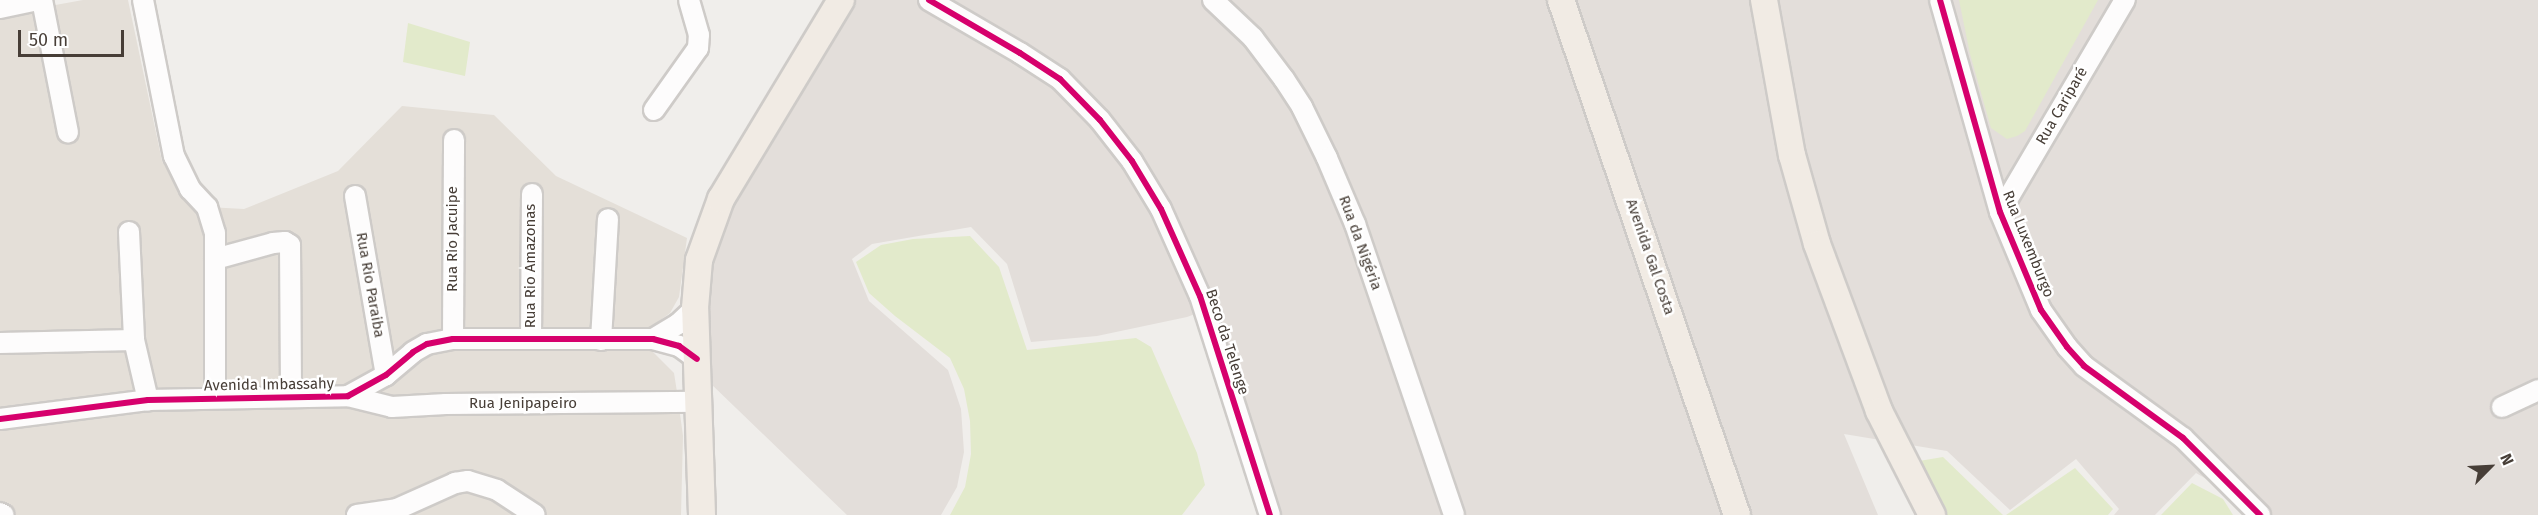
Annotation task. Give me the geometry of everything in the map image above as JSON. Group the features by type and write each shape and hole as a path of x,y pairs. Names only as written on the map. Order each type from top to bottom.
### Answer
{"main road":[{"path":"702,515 695,308 699,260 721,199 841,0"},
{"name":"Avenida Gal Costa","path":"1562,0 1737,515"},
{"path":"1764,0 1792,155 1817,244 1879,411 1932,515"}],"street":[{"path":"143,0 170,141 182,175 207,207 213,220 215,398"},
{"path":"654,110 698,48 699,35 689,0"},
{"name":"Beco da Telenge","path":"929,0 1020,52 1060,79 1100,120 1132,161 1161,209 1200,296 1270,515"},
{"name":"Rua da Nigéria","path":"1213,0 1253,38 1284,79 1302,107 1327,159 1355,224 1454,515"},
{"name":"Rua Luxemburgo","path":"1940,0 2000,212 2032,290 2067,347 2084,366 2183,438 2260,515"},
{"name":"Rua Cariparé","path":"2000,212 2124,0"},
{"path":"0,8 30,1 68,132"},
{"name":"Rua Rio Jacuipe","path":"453,339 454,140"},
{"name":"Rua Rio Amazonas","path":"531,338 529,284 532,194"},
{"name":"Rua Rio Paraiba","path":"355,196 386,375"},
{"path":"601,340 608,219"},
{"path":"129,232 134,340 148,400"},
{"path":"215,259 282,242 290,245 291,397"},
{"path":"653,339 678,324 695,308"},
{"name":"Avenida Imbassahy","path":"0,419 148,400 348,396 386,375 413,352 427,344 453,339 653,339 679,346 697,359"},
{"path":"0,343 134,340"},
{"path":"2502,407 2538,390"},
{"name":"Rua Jenipapeiro","path":"348,396 392,407 446,404 699,402"},
{"path":"357,515 398,509 455,483 468,481 497,490 535,515"},
{"path":"0,513 4,515"}],"shaded area":[{"path":"83,0 128,0 162,161 190,206 244,209 338,171 402,106 494,115 556,176 687,238 679,297 670,313 648,329 651,350 674,373 683,436 681,515 0,515 0,15"},
{"path":"855,0 2538,0 2538,515 2269,515 2196,473 2155,515 2114,515 2119,509 2076,459 2010,510 1947,451 1844,434 1878,515 1280,515 1211,308 1187,317 1097,336 1031,342 1007,264 971,227 872,244 852,259 869,301 948,370 961,409 964,452 957,487 941,515 847,515 709,382 705,348 716,239 721,217 775,139"}],"green space":[{"path":"1959,0 2098,0 2025,131 2017,136 2007,139 1991,128 1970,54"},
{"path":"408,23 470,42 465,76 403,62"},
{"path":"970,236 999,267 1027,350 1136,338 1151,347 1197,453 1205,485 1182,515 950,515 965,487 971,454 970,421 964,389 950,358 869,293 856,262 881,245 913,239"},
{"path":"1943,457 2003,515 1946,515 1913,462"},
{"path":"2075,468 2113,509 2108,515 2006,515"},
{"path":"2192,483 2223,499 2233,515 2161,515"}],"cycle path":[{"path":"929,0 1060,79 1100,120 1132,161 1161,209 1200,296 1270,515"},
{"path":"1940,0 2000,212 2041,310 2067,347 2084,366 2183,438 2260,515"},
{"path":"0,419 148,400 348,396 386,375 413,352 427,344 453,339 653,339 679,346 697,359"}]}
